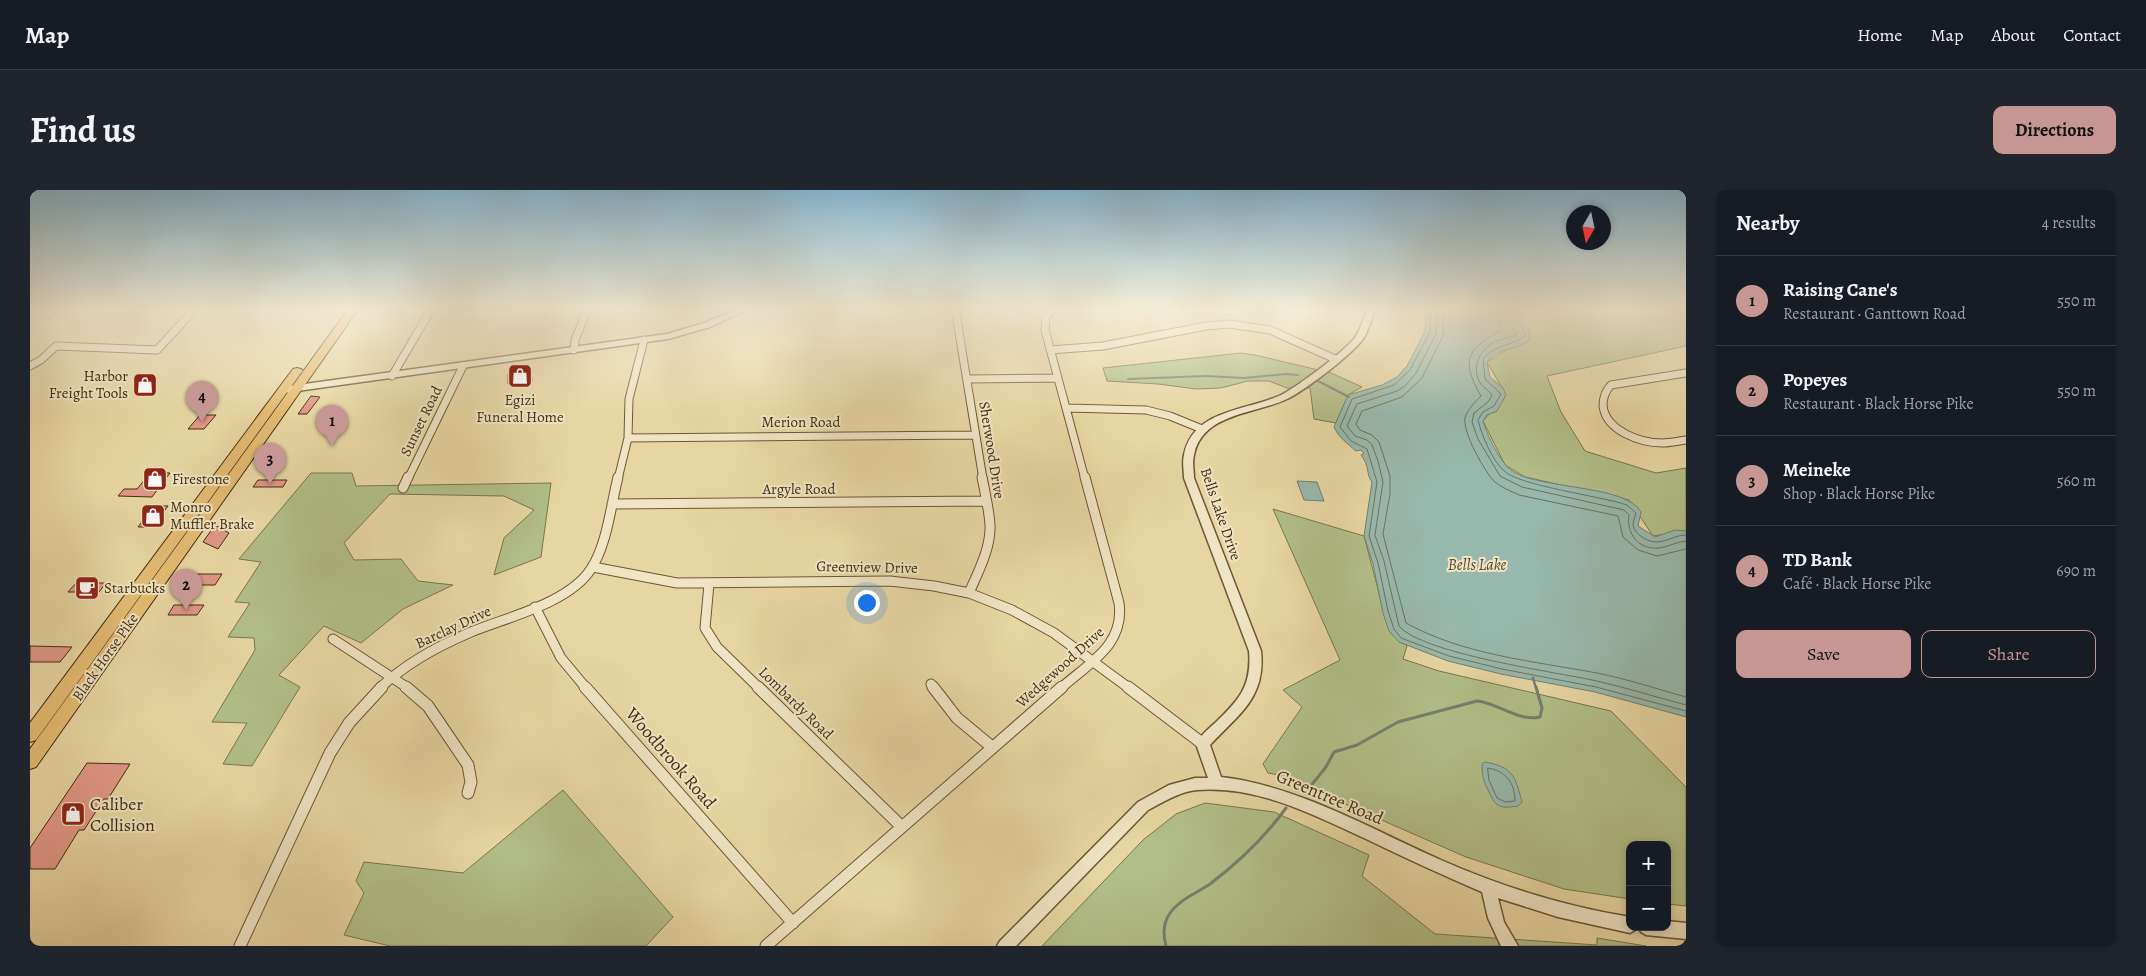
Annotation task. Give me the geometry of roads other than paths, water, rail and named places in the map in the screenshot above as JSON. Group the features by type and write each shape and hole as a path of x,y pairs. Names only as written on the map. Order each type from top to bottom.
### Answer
{"highway":[{"name":"Black Horse Pike","path":"30,762 320,343"},
{"name":"Black Horse Pike","path":"30,735 117,617 326,343"},
{"path":"67,710 66,702 121,622 117,617"}],"street":[{"path":"30,366 41,360 56,346 157,350 163,343"},
{"path":"392,376 411,343"},
{"path":"574,350 575,343"},
{"path":"290,389 621,343"},
{"name":"Barclay Drive","path":"240,946 336,742 367,701 415,661 441,646 535,607 574,586 593,567 600,552 628,438 629,399 643,343"},
{"name":"Sherwood Drive","path":"962,343 990,524 990,536 985,554 969,593"},
{"name":"Wedgewood Drive","path":"766,946 1092,661 1115,638 1120,625 1120,611 1049,343"},
{"path":"1050,350 1097,347 1116,343"},
{"path":"1299,343 1334,359"},
{"name":"Bells Lake Drive","path":"1203,744 1245,700 1256,680 1258,663 1190,478 1189,452 1202,429 1225,415 1285,396 1353,343"},
{"name":"Sunset Road","path":"403,488 463,366"},
{"path":"1686,373 1612,385 1605,393 1603,410 1604,415 1613,424 1632,436 1660,443 1686,440"},
{"path":"967,378 1057,378"},
{"path":"1066,408 1146,410 1170,416 1202,429"},
{"name":"Merion Road","path":"628,438 975,435"},
{"name":"Argyle Road","path":"612,504 986,501"},
{"name":"Greenview Drive","path":"593,567 665,582 709,584 890,581 934,586 969,593 997,603 1054,633 1196,737 1203,744 1218,784"},
{"name":"Lombardy Road","path":"709,584 705,628 717,647 901,826"},
{"name":"Woodbrook Road","path":"535,607 561,658 573,673 792,923"},
{"path":"333,639 409,688 428,706 468,765 471,782 468,793"},
{"path":"931,684 952,714 992,747"},
{"name":"Greentree Road","path":"1005,946 1143,806 1179,787 1218,784 1254,788 1278,794 1490,888 1560,909 1626,924"},
{"path":"1490,888 1494,917 1510,946"},
{"path":"1671,930 1686,932"}],"water":[{"name":"Bells Lake","path":"1419,343 1524,343 1501,351 1487,362 1490,377 1503,388 1506,395 1497,411 1487,415 1483,421 1494,448 1503,462 1512,471 1525,477 1618,496 1632,503 1641,512 1638,526 1655,537 1675,530 1686,531 1686,717 1595,692 1501,674 1448,661 1399,642 1389,631 1383,613 1373,564 1364,536 1372,482 1366,463 1361,455 1364,453 1361,450 1356,451 1338,434 1334,427 1348,395 1382,385 1397,377 1407,366"},
{"path":"1297,481 1317,482 1324,501 1304,500"},
{"path":"1485,762 1502,767 1515,779 1522,802 1518,806 1502,807 1498,806 1493,800 1483,777 1482,764"}],"waterway":[{"path":"1128,379 1206,376 1244,378 1286,374 1298,375"},
{"path":"1318,381 1349,397"},
{"path":"1533,678 1536,688"},
{"path":"1305,793 1326,767 1334,752 1357,745 1398,722 1477,701 1485,702 1516,715 1532,718 1540,717 1542,708 1536,687"},
{"path":"1166,946 1165,925 1174,908 1210,884 1231,867 1260,839 1286,808"}],"place":[{"name":"Egizi Funeral Home","path":"520,376"},
{"name":"Harbor Freight Tools","path":"145,385"},
{"name":"TD Bank","path":"202,422"},
{"name":"Raising Cane's","path":"332,446"},
{"name":"Firestone","path":"155,479"},
{"name":"Meineke","path":"270,484"},
{"name":"Monro Muffler Brake","path":"153,516"},
{"name":"Starbucks","path":"87,588"},
{"name":"Popeyes","path":"186,610"},
{"name":"Caliber Collision","path":"73,814"}]}
